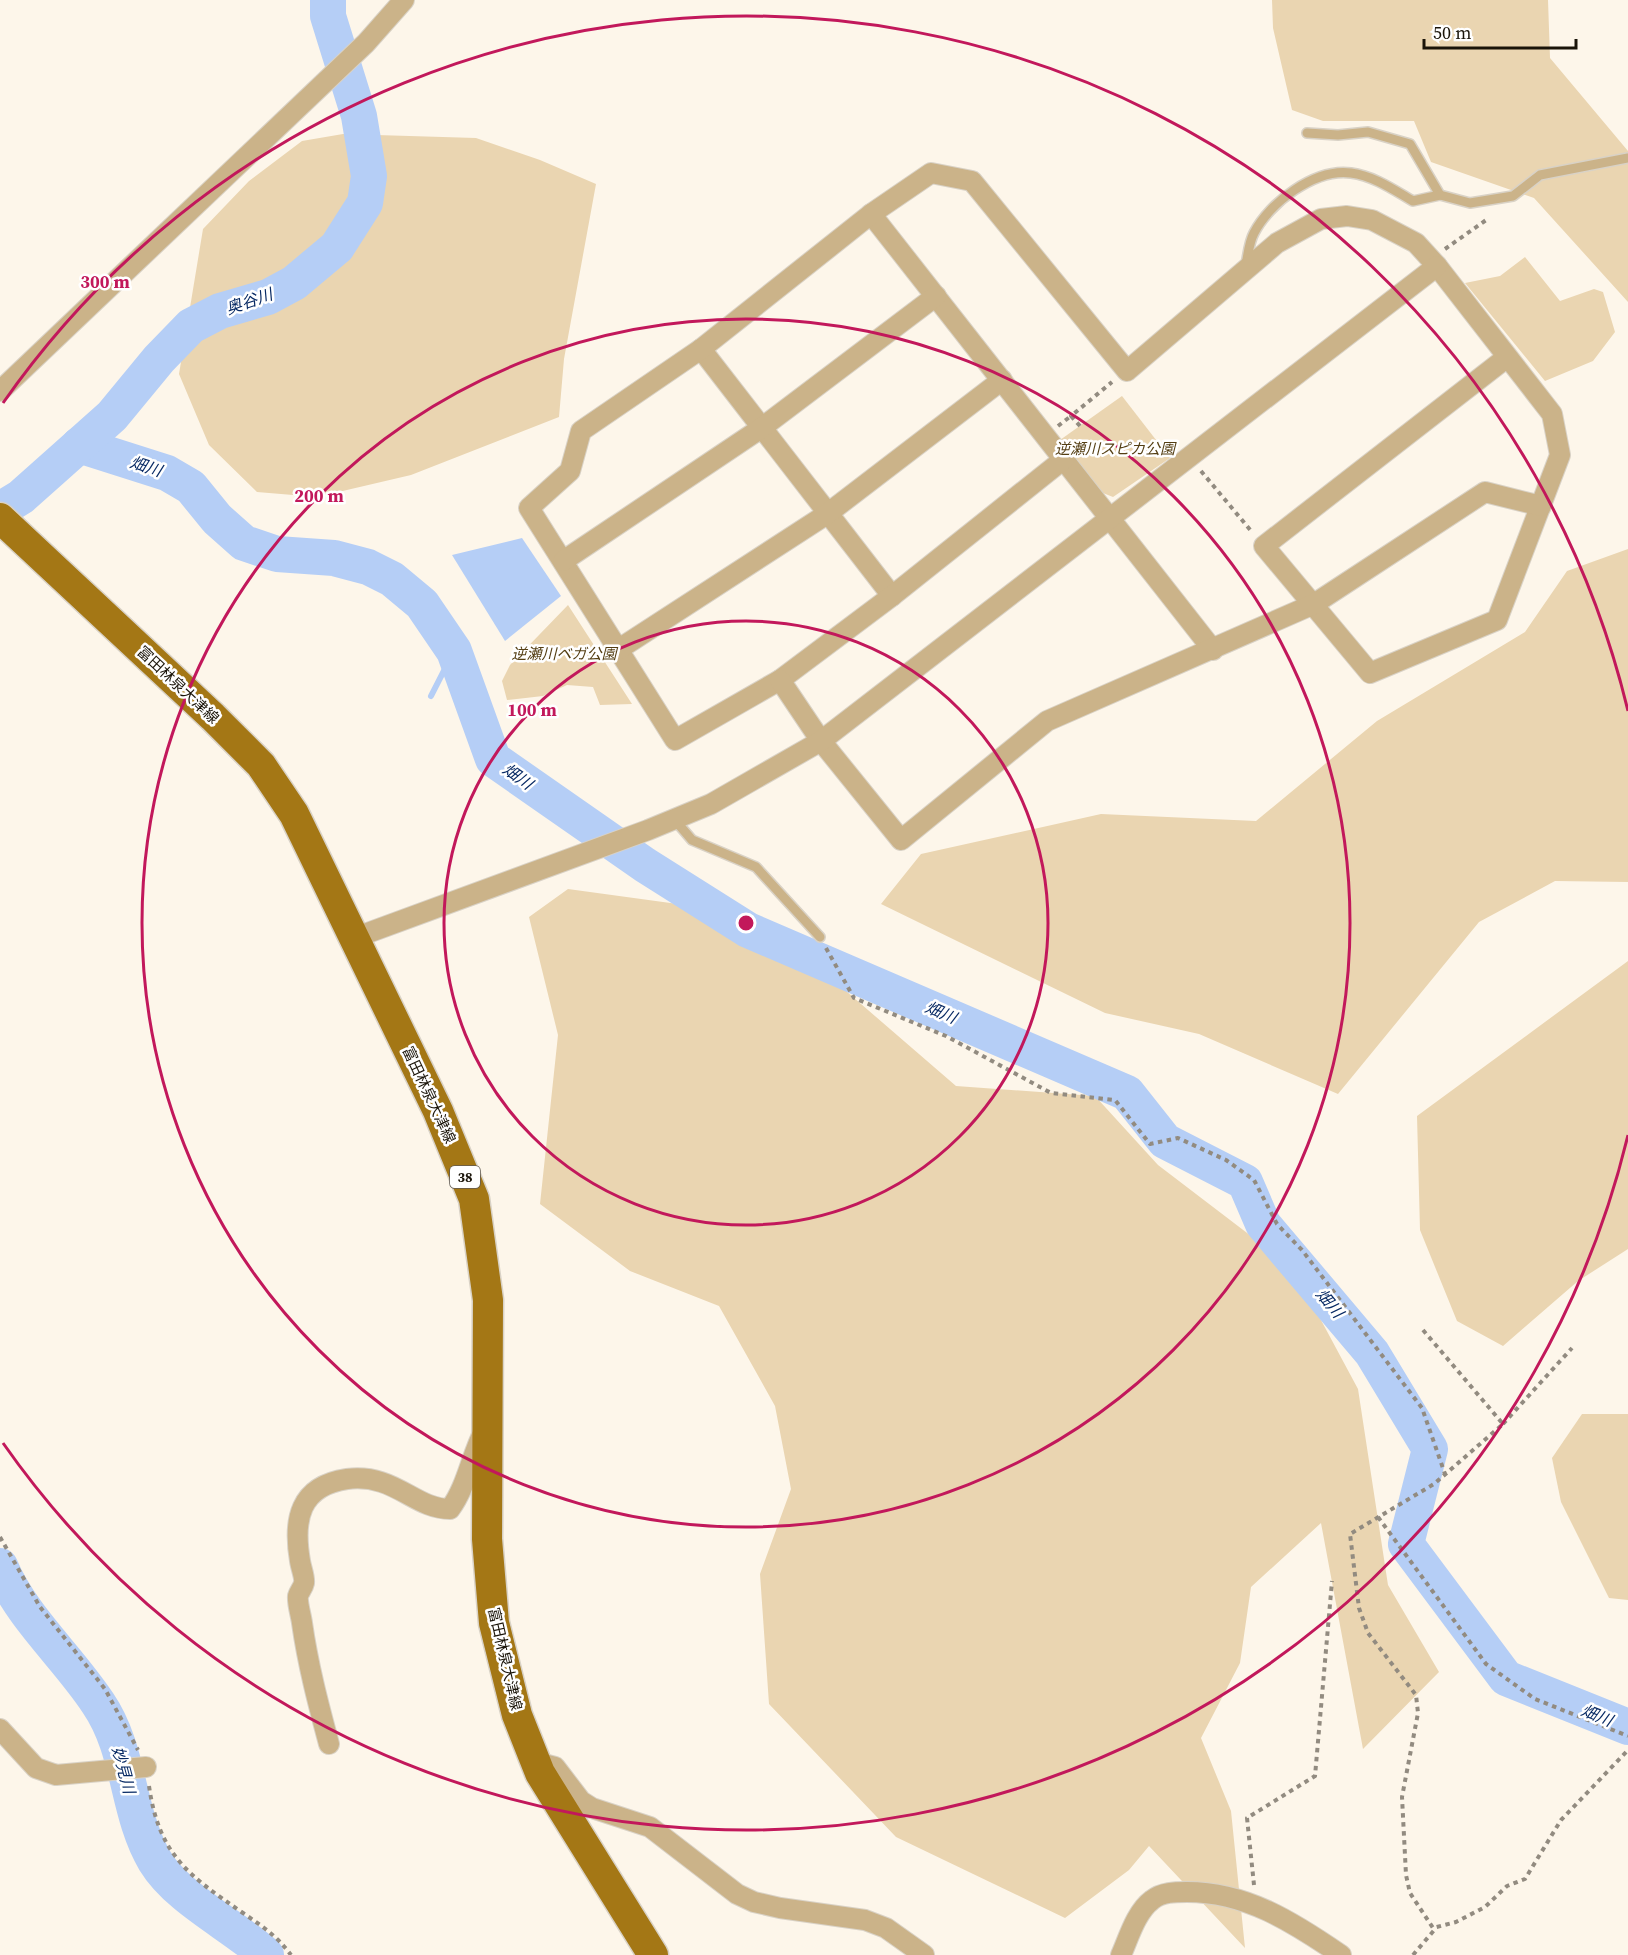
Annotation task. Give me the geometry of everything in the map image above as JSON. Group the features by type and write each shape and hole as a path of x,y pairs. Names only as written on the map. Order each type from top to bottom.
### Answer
{"main road":[{"name":"富田林泉大津線","path":"0,518 213,717 261,765 294,814 438,1111 474,1199 488,1300 487,1539 494,1623 517,1715 536,1762 653,1955"}],"street":[{"path":"0,391 366,43 404,0"},
{"path":"1064,459 892,596 780,680 675,740 529,508 570,471 581,431 701,349 871,214 931,173 972,182 1126,371 1277,243 1321,219 1347,216 1372,220 1441,258 1506,358 1552,414 1560,455 1497,620 1370,673 1264,546 1506,358"},
{"path":"871,214 1213,650"},
{"path":"354,938 648,830 711,804 821,741 1441,258"},
{"path":"563,561 760,429 936,296"},
{"path":"701,349 760,429 892,596"},
{"path":"619,649 827,514 1002,380"},
{"path":"780,680 821,741 901,840 1047,720 1213,650 1314,604 1485,492 1542,506"},
{"path":"328,1744 312,1684 298,1597 304,1583 296,1533 298,1515 305,1499 323,1487 346,1479 368,1479 391,1484 439,1509 450,1509 459,1498 475,1448 488,1423"},
{"path":"0,1729 36,1768 56,1775 146,1767"},
{"path":"536,1762 555,1767 581,1801 592,1808 650,1827 745,1898 780,1908 865,1920 886,1928 924,1955"},
{"path":"1120,1955 1144,1907 1154,1898 1172,1892 1206,1892 1256,1904 1341,1955"}],"lane":[{"path":"1307,133 1338,135 1368,132 1410,144 1440,195"},
{"path":"1245,270 1253,234 1267,214 1307,180 1349,172 1377,180 1413,201 1440,195 1470,203 1513,196 1540,176 1628,158"},
{"path":"674,819 692,840 756,867 820,937"}],"path":[{"path":"1441,258 1489,218"},
{"path":"1055,428 1113,382"},
{"path":"1071,416 1080,426"},
{"path":"1196,466 1264,546"},
{"path":"820,937 854,998 946,1036 1051,1093 1115,1100 1150,1144 1178,1138 1226,1160 1254,1180 1277,1224 1302,1250 1422,1408 1444,1474"},
{"path":"1423,1330 1503,1424"},
{"path":"1572,1348 1503,1424 1434,1484 1350,1533 1359,1608 1368,1633 1416,1695 1418,1713 1402,1797 1406,1875 1410,1893 1433,1928 1456,1922 1485,1907 1507,1886 1525,1879 1561,1820 1628,1750"},
{"path":"1378,1517 1486,1664 1535,1699 1628,1736"},
{"path":"1256,1904 1247,1818 1315,1776 1332,1581"},
{"path":"1413,1955 1437,1927"}],"green space":[{"path":"1272,0 1548,0 1550,58 1628,151 1628,302 1534,198 1431,162 1414,121 1323,121 1292,110 1273,28"},
{"path":"343,134 476,138 540,160 596,184 564,359 559,417 411,475 317,497 257,492 209,445 179,374 203,229 249,181 302,141"},
{"path":"1525,257 1560,301 1594,289 1603,292 1615,332 1593,361 1545,381 1465,283 1500,276"},
{"name":"逆瀬川スピカ公園","path":"1122,396 1170,458 1113,497 1103,493 1060,440"},
{"path":"1628,549 1628,882 1555,881 1479,922 1338,1094 1199,1034 1105,1013 881,904 921,854 1101,814 1256,821 1377,721 1525,632 1567,571"},
{"name":"逆瀬川ベガ公園","path":"568,605 632,704 600,705 593,687 567,685 543,696 507,700 502,681 510,665"},
{"path":"568,889 758,915 956,1086 1095,1096 1158,1165 1293,1268 1358,1389 1388,1585 1439,1672 1363,1749 1321,1523 1251,1587 1240,1663 1201,1738 1231,1811 1245,1948 1149,1846 1129,1870 1065,1918 896,1837 769,1704 760,1574 791,1489 775,1406 719,1306 630,1271 540,1204 558,1035 529,917"},
{"path":"1628,961 1628,1249 1578,1281 1503,1346 1457,1321 1420,1230 1417,1116"},
{"path":"1582,1414 1628,1414 1628,1600 1609,1598 1561,1502 1552,1458"}],"water":[{"path":"522,538 561,596 505,641 452,555"}],"waterway":[{"name":"奥谷川","path":"0,510 21,497 112,416 159,359 191,326 220,311 268,297 294,283 337,247 365,203 369,176 359,116 328,16 328,0"},
{"name":"畑川","path":"79,445 167,473 191,487 217,519 244,543 277,554 334,558 368,567 392,579 422,604 454,651 493,759 645,865 748,930 1127,1093 1165,1141 1245,1182 1263,1224 1372,1353 1430,1449 1406,1544 1506,1678 1628,1727"},
{"path":"431,696 454,651"},
{"name":"妙見川","path":"0,1566 20,1603 86,1686 109,1722 123,1761 138,1822 155,1861 177,1888 266,1955"}]}
